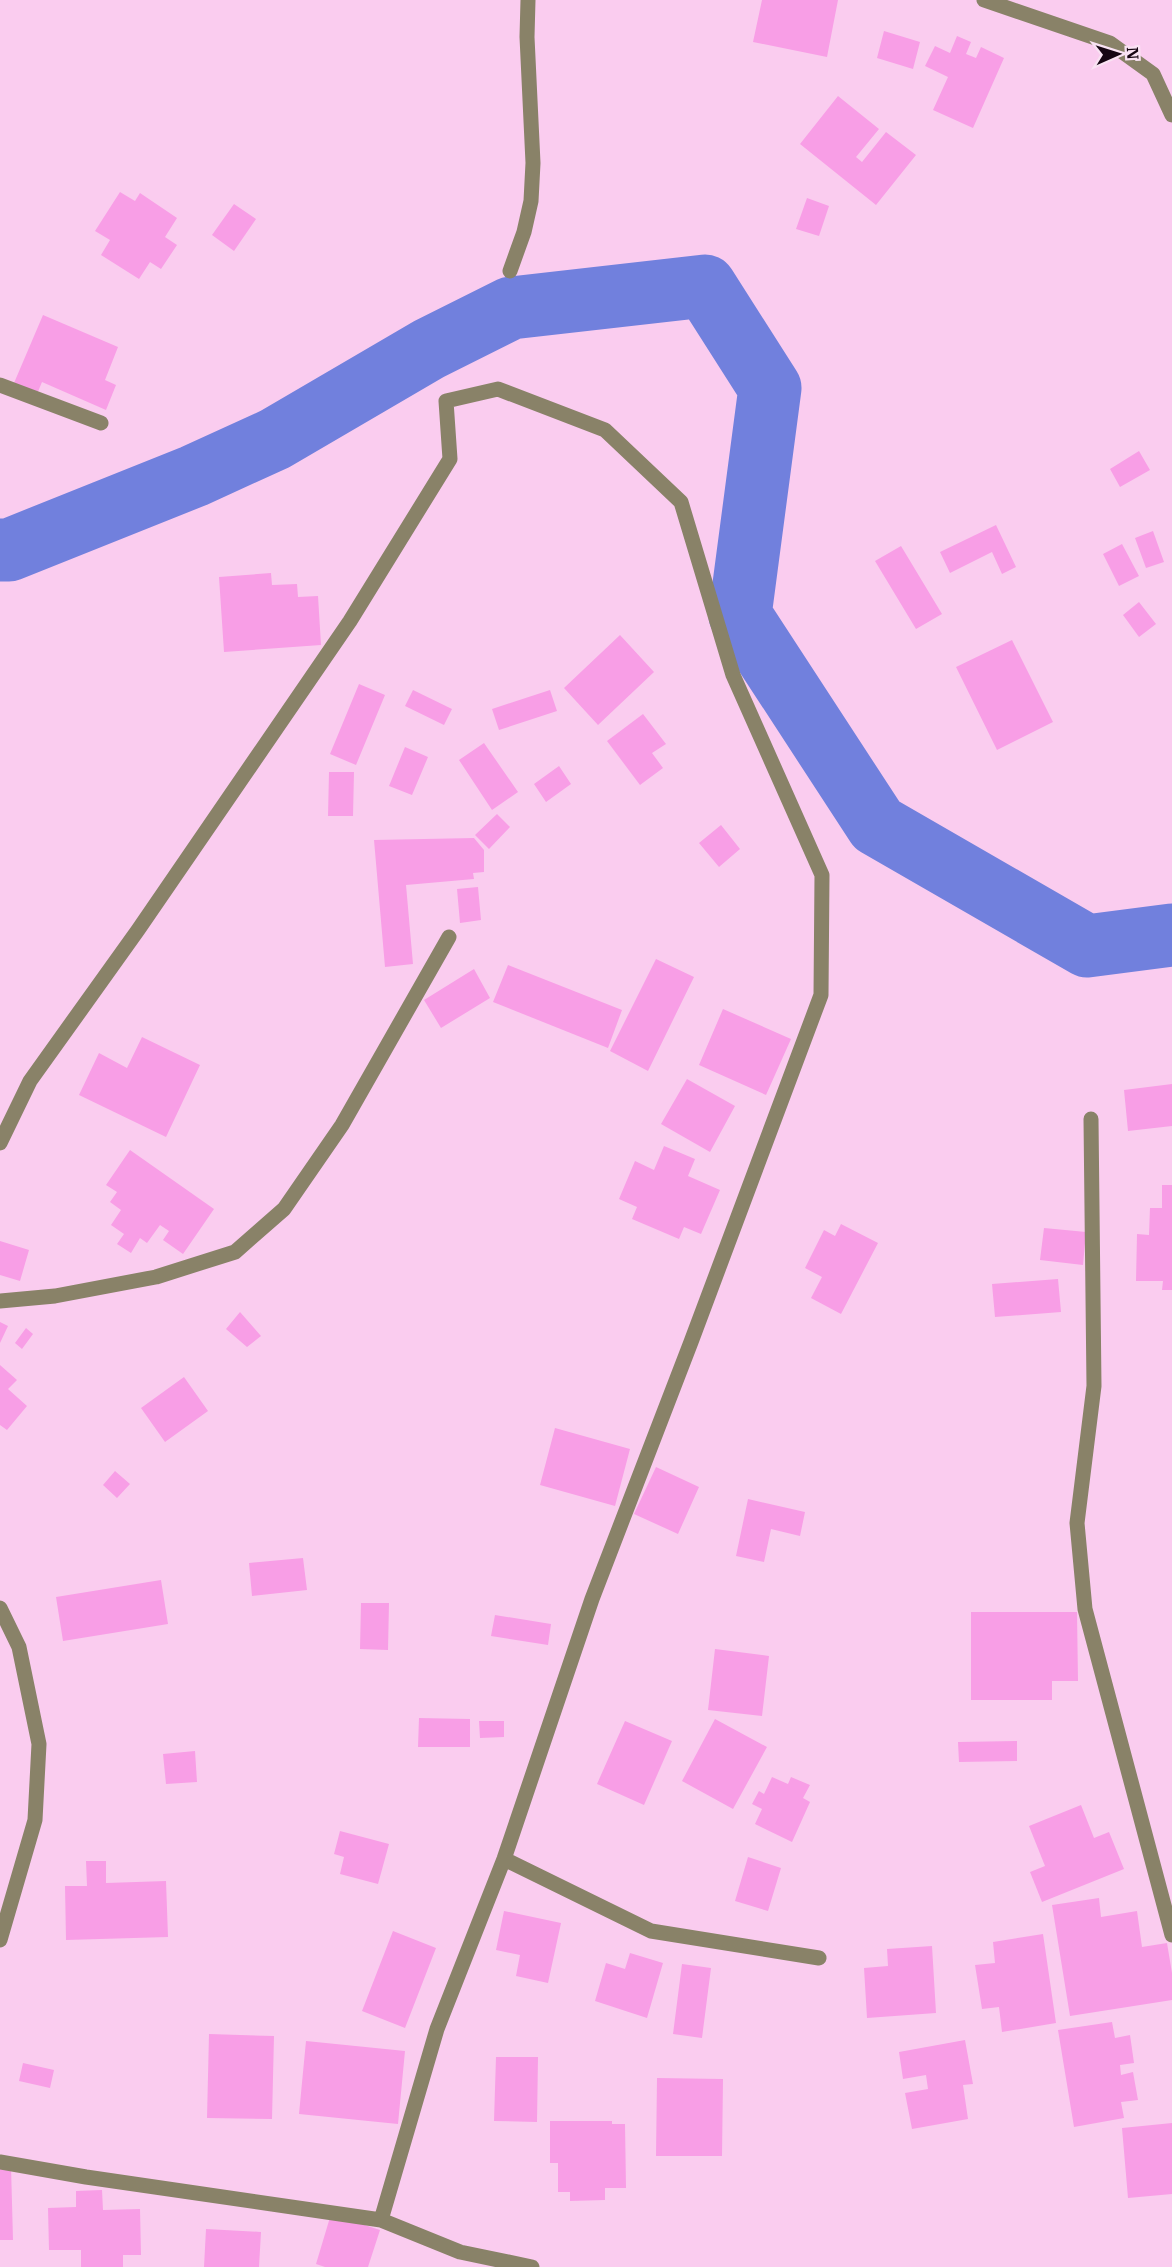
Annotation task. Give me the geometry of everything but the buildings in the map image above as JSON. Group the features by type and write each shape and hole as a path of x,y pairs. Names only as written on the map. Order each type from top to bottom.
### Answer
{"street":[{"path":"510,271 524,232 531,201 528,0"},
{"path":"984,0 1110,43 1153,74 1172,115"},
{"path":"0,386 101,423"},
{"path":"0,1143 30,1081 151,911 350,621 450,459 446,401 498,389 605,430 681,502 733,675 822,875 821,995 592,1599 504,1859 436,2029 381,2220"},
{"path":"0,1301 55,1296 156,1277 235,1252 284,1209 342,1125 448,937"},
{"path":"1091,1119 1094,1386 1077,1523 1085,1609 1172,1935"},
{"path":"0,1608 19,1647 39,1744 34,1820 0,1940"},
{"path":"504,1859 651,1931 819,1958"},
{"path":"0,2162 97,2179 381,2220 460,2252 532,2267"}],"waterway":[{"path":"0,550 9,550 194,476 275,439 429,349 511,308 705,286 770,388 740,615 877,825 1087,946 1172,935"}]}
